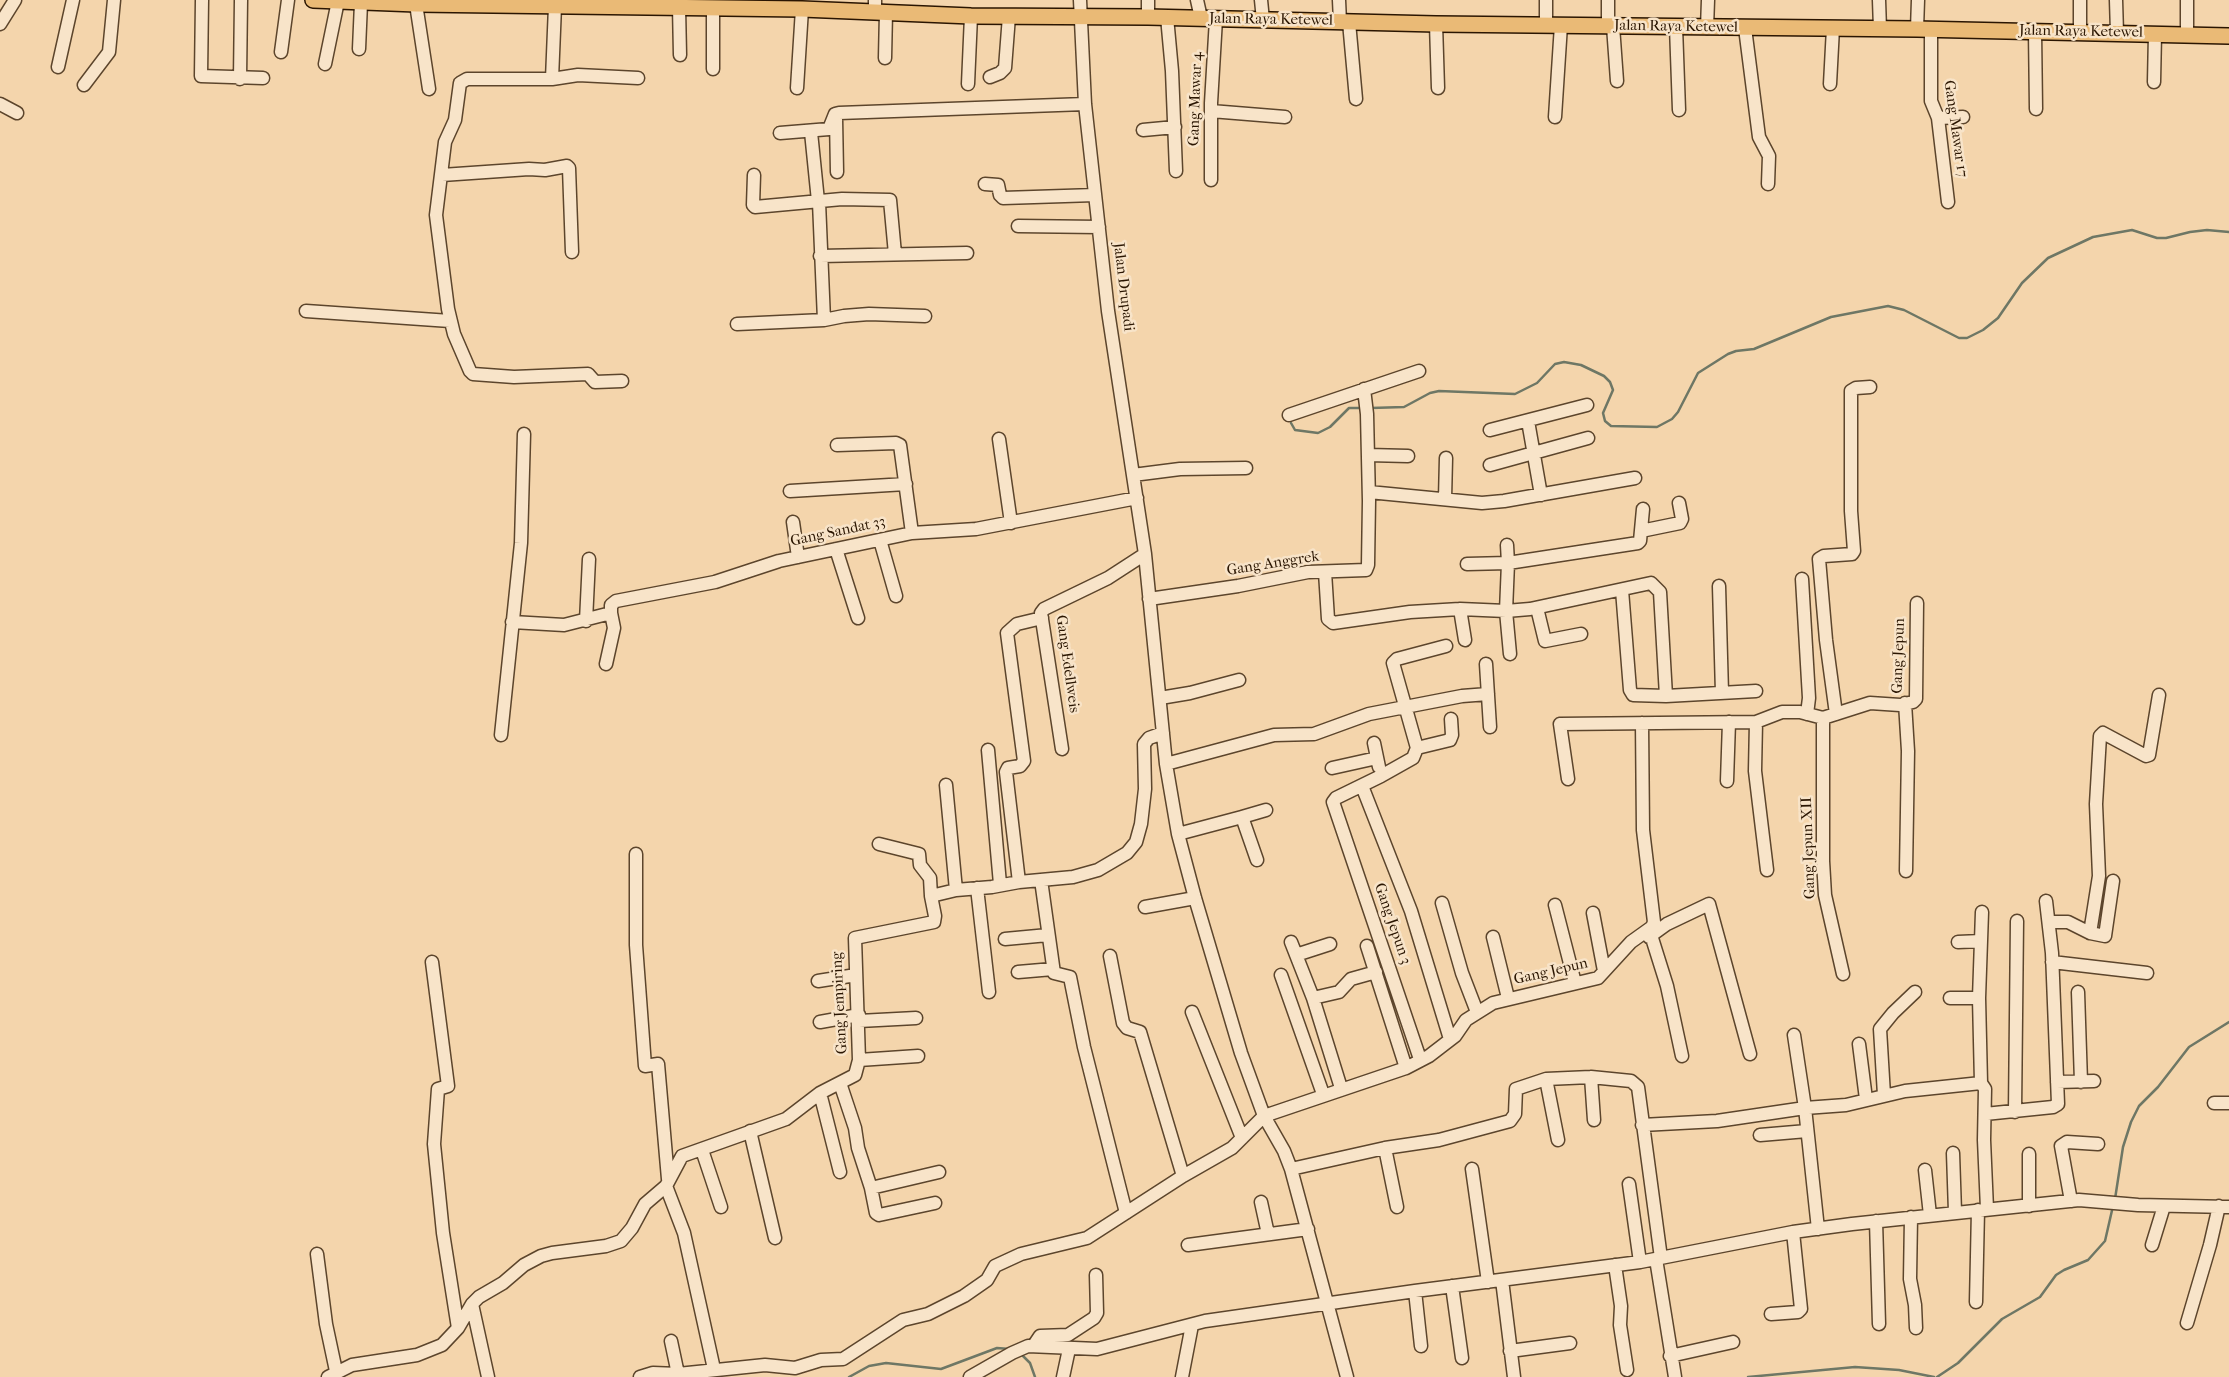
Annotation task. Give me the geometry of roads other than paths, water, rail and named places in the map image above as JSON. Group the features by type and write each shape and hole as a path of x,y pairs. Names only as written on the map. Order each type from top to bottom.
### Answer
{"main road":[{"name":"Jalan Raya Ketewel","path":"313,0 416,4 650,3 679,8 802,9 843,6 970,16 1148,17 1707,28 1880,28 2229,36"}],"street":[{"path":"0,24 15,0"},
{"path":"58,67 73,0"},
{"path":"84,85 109,52 114,0"},
{"path":"202,0 200,74 202,77 264,78"},
{"path":"240,78 241,0"},
{"path":"281,52 288,0"},
{"name":"Jalan Drupadi","path":"1080,0 1085,104 1108,311 1146,562 1148,599 1166,764 1178,834 1235,1035 1264,1116 1284,1151 1291,1169 1347,1377"},
{"path":"1148,0 1148,17"},
{"path":"1197,0 1200,18"},
{"path":"1261,0 1263,20"},
{"path":"1339,0 1345,22 1356,99"},
{"path":"1546,0 1546,25"},
{"path":"1608,0 1617,82"},
{"path":"1707,28 1708,0"},
{"path":"1879,0 1880,28"},
{"name":"Gang Mawar 17","path":"1918,0 1924,29 1931,100 1938,118 1948,202"},
{"path":"2080,0 2080,32"},
{"path":"2116,0 2116,33"},
{"path":"2187,0 2187,35"},
{"path":"325,64 338,1"},
{"path":"358,2 359,49"},
{"path":"416,4 429,89"},
{"path":"542,4 552,78"},
{"path":"679,8 680,56"},
{"path":"713,8 713,69"},
{"path":"879,8 884,58"},
{"path":"797,88 802,9"},
{"path":"968,84 970,16"},
{"path":"990,77 1006,68 1009,16"},
{"path":"1167,18 1175,127 1176,171"},
{"name":"Gang Mawar 4","path":"1211,180 1211,111 1216,19"},
{"path":"1436,24 1438,88"},
{"path":"1554,117 1561,25"},
{"path":"1676,27 1679,110"},
{"path":"1745,28 1758,138 1769,156 1768,184"},
{"path":"1830,84 1833,28"},
{"path":"2034,31 2036,109"},
{"path":"2154,82 2155,34"},
{"path":"622,381 594,382 588,374 514,377 473,374 467,367 450,322 436,223 445,142 455,120 460,83 467,79 552,78 578,75 638,78"},
{"path":"0,104 17,113"},
{"path":"836,113 1085,104"},
{"path":"1211,111 1285,117"},
{"path":"780,133 812,132 829,129 836,113"},
{"path":"836,113 837,172"},
{"path":"1938,118 1963,117"},
{"path":"1143,130 1175,127"},
{"path":"812,132 818,202 824,320"},
{"path":"442,175 529,168 545,170 567,166 569,168 572,252"},
{"path":"754,175 753,205 756,207 842,199 890,200 895,254"},
{"path":"985,184 998,185 1000,195 1003,198 1095,195"},
{"path":"1018,226 1099,227"},
{"path":"820,256 967,253"},
{"path":"306,311 450,322"},
{"path":"737,324 824,320 869,314 925,316"},
{"path":"1289,415 1419,371"},
{"path":"1836,714 1826,640 1819,559 1824,556 1852,554 1854,551 1851,511 1851,391 1856,388 1870,387"},
{"name":"Gang Anggrek","path":"1148,599 1238,586 1308,572 1365,571 1368,567 1369,492 1364,389"},
{"path":"1490,430 1587,405"},
{"path":"1528,421 1542,495"},
{"path":"501,734 521,543 524,434"},
{"path":"1490,465 1588,438"},
{"path":"999,440 1011,522"},
{"path":"838,445 896,443 900,445 912,533"},
{"path":"1368,455 1408,456"},
{"path":"1445,499 1446,458"},
{"path":"1133,475 1180,469 1246,468"},
{"path":"1369,492 1482,503 1542,495 1635,478"},
{"path":"790,491 906,484"},
{"name":"Gang Sandat 33","path":"610,613 611,605 616,601 714,582 798,557 912,533 976,529 1137,498"},
{"path":"1641,531 1680,523 1682,519 1679,503"},
{"path":"1467,564 1508,564 1638,543 1643,509"},
{"path":"793,522 798,557"},
{"path":"880,540 896,596"},
{"path":"1507,545 1506,611 1510,654"},
{"path":"836,549 858,618"},
{"path":"586,621 589,559"},
{"name":"Gang Edellweis","path":"1062,748 1041,612 1108,578 1146,562"},
{"path":"1325,572 1328,618 1332,623 1410,612 1460,609 1506,611 1537,608 1651,583 1660,592 1666,696"},
{"path":"1802,579 1809,698 1806,714"},
{"path":"1719,586 1722,693"},
{"path":"1622,590 1631,693 1638,696 1666,696 1756,691"},
{"name":"Gang Jepun","path":"1823,718 1870,703 1905,704 1916,699 1917,603"},
{"path":"1537,608 1545,641 1581,634"},
{"path":"1460,609 1465,640"},
{"path":"512,622 564,625 586,621 610,613 614,628 606,664"},
{"path":"1019,882 1006,772 1008,768 1020,766 1024,761 1007,633 1018,624 1042,618"},
{"path":"1446,646 1394,661 1404,708 1417,748 1411,760 1362,786 1411,911 1450,1039"},
{"path":"1486,664 1490,727"},
{"path":"1160,698 1190,693 1239,680"},
{"path":"1166,764 1274,735 1314,734 1369,714 1462,696 1488,694"},
{"path":"2090,933 2099,876 2096,804 2100,736 2103,733 2149,756 2159,695"},
{"path":"1905,704 1908,751 1906,871"},
{"path":"1568,779 1560,724 1756,722 1782,712 1823,718"},
{"name":"Gang Jepun XII","path":"1823,718 1823,861 1825,895 1843,974"},
{"path":"1417,748 1450,740 1452,735 1451,719"},
{"path":"1727,780 1729,722"},
{"path":"1756,722 1755,771 1767,870"},
{"name":"Gang Jepun","path":"1264,1116 1323,1094 1406,1068 1434,1053 1450,1039 1466,1020 1493,1003 1508,998 1559,989 1598,978 1631,942 1646,936 1654,922 1643,830 1642,723"},
{"path":"879,844 919,854 920,865 930,878 931,896 956,890 1000,884 1073,877 1098,870 1127,853 1136,842 1141,824 1145,789 1144,744 1149,738 1163,733"},
{"path":"1374,744 1381,776"},
{"path":"988,750 1000,884"},
{"path":"1332,768 1377,758"},
{"path":"946,785 956,890"},
{"name":"Gang Jepun 3","path":"1362,786 1334,800 1420,1059"},
{"path":"1178,834 1266,810"},
{"path":"1242,817 1257,860"},
{"path":"636,854 636,945 645,1066 658,1064 667,1184 684,1233 714,1370"},
{"path":"1041,880 1053,969 1055,974 1070,977 1084,1048 1126,1213"},
{"path":"2049,922 2072,924 2090,933 2106,935 2112,881"},
{"path":"977,888 989,992"},
{"name":"Gang Jempiring","path":"667,1184 682,1156 790,1117 820,1093 855,1075 859,1060 859,1018 855,938 934,922 935,916 931,896"},
{"path":"1145,907 1195,898"},
{"path":"1985,1114 2057,1106 2052,962 2046,902"},
{"path":"1442,903 1462,973 1477,1012"},
{"path":"1682,1056 1667,986 1646,936 1709,904 1750,1054"},
{"path":"1555,905 1575,983"},
{"path":"1976,1302 1983,1209 1985,1114 1985,1089 1980,1082 1979,998 1982,912"},
{"path":"1593,913 1604,971"},
{"path":"2015,1112 2017,921"},
{"path":"1005,939 1048,934"},
{"path":"1493,937 1508,998"},
{"path":"1958,942 1981,941"},
{"path":"1291,942 1313,998 1341,1088"},
{"path":"1296,954 1330,944"},
{"path":"1367,946 1406,1068"},
{"path":"1110,956 1123,1023 1127,1028 1140,1032 1183,1176"},
{"path":"432,962 448,1086 438,1089 434,1144 443,1233 458,1328"},
{"path":"2052,962 2147,972"},
{"path":"1018,972 1053,969"},
{"path":"1313,998 1340,992 1351,980 1376,972"},
{"path":"818,981 856,975"},
{"path":"1281,975 1323,1094"},
{"path":"1884,1095 1880,1029 1893,1013 1915,992"},
{"path":"2056,1082 2088,1081 2078,992"},
{"path":"1950,998 1979,998"},
{"path":"1192,1012 1242,1138"},
{"path":"820,1022 859,1018 916,1018"},
{"path":"1794,1035 1805,1108 1818,1229"},
{"path":"1859,1044 1866,1099"},
{"path":"859,1060 918,1056"},
{"path":"1591,1077 1594,1120"},
{"path":"1291,1169 1385,1148 1439,1140 1510,1121 1515,1114 1516,1089 1546,1079 1591,1077 1634,1082 1638,1087 1670,1356 1675,1377"},
{"path":"1546,1079 1558,1140"},
{"path":"1642,1125 1717,1121 1805,1108 1846,1105 1884,1095 1980,1082"},
{"path":"840,1084 855,1128 858,1148 871,1188 873,1204 878,1214 935,1203"},
{"path":"820,1093 840,1172"},
{"path":"2214,1103 2229,1103"},
{"path":"640,1377 653,1373 678,1374 765,1365 795,1368 821,1360 843,1359 903,1320 928,1314 964,1296 987,1280 995,1266 1021,1254 1087,1238 1183,1176 1232,1148 1264,1116"},
{"path":"750,1131 774,1238"},
{"path":"1760,1135 1807,1131"},
{"path":"2071,1201 2061,1146 2067,1142 2098,1144"},
{"path":"1385,1148 1397,1207"},
{"path":"702,1150 721,1207"},
{"path":"1953,1153 1955,1212"},
{"path":"2029,1154 2029,1206"},
{"path":"1472,1169 1488,1282"},
{"path":"1925,1170 1930,1215"},
{"path":"871,1188 940,1172"},
{"path":"317,1254 332,1374 352,1365 417,1355 442,1345 458,1328 472,1304 479,1297 503,1283 524,1265 541,1256 606,1246 620,1241 632,1228 645,1204 667,1184"},
{"path":"1629,1184 1640,1262"},
{"path":"970,1377 1012,1353 1034,1345 1069,1349 1097,1349 1192,1325 1415,1291 1640,1262 1793,1232 1876,1220 2071,1201 2164,1206 2224,1206 2210,1245 2187,1323"},
{"path":"1261,1202 1268,1234"},
{"path":"2152,1245 2164,1206"},
{"path":"1911,1217 1910,1279 1915,1306 1916,1328"},
{"path":"1876,1220 1879,1324"},
{"path":"1188,1245 1308,1229"},
{"path":"1771,1314 1798,1312 1801,1309 1793,1232"},
{"path":"1615,1265 1620,1306 1620,1325 1627,1370"},
{"path":"1034,1345 1040,1336 1068,1335 1094,1318 1097,1313 1096,1275"},
{"path":"1502,1280 1514,1377"},
{"path":"1452,1286 1462,1358"},
{"path":"1415,1291 1421,1346"},
{"path":"472,1304 488,1377"},
{"path":"1182,1377 1192,1325"},
{"path":"671,1341 678,1374"},
{"path":"1670,1356 1733,1342"},
{"path":"1510,1351 1570,1344"},
{"path":"1063,1377 1069,1349"}],"waterway":[{"path":"1371,408 1404,407 1430,393 1439,391 1515,394 1537,383 1555,364 1564,362 1581,365 1604,376 1610,382 1613,390 1603,413 1605,421 1611,426 1657,427 1672,419 1678,412 1698,373 1728,354 1754,349 1831,317 1888,306 1904,310 1959,338 1967,338 1983,330 1998,318 2022,283 2048,258 2093,237 2132,230 2157,238 2207,230 2229,232"},
{"path":"1291,423 1295,430 1318,433 1330,427 1349,408 1363,408"},
{"path":"2115,1199 2123,1147 2131,1122 2139,1106 2158,1087 2189,1047 2229,1022"},
{"path":"1937,1377 1958,1363 2002,1319 2040,1297 2056,1275 2088,1260 2105,1241 2113,1206"},
{"path":"849,1377 869,1366 886,1363 941,1369 997,1348 1010,1349"},
{"path":"1021,1354 1030,1363 1035,1377"},
{"path":"1748,1377 1855,1367 1899,1370 1934,1377"}]}
